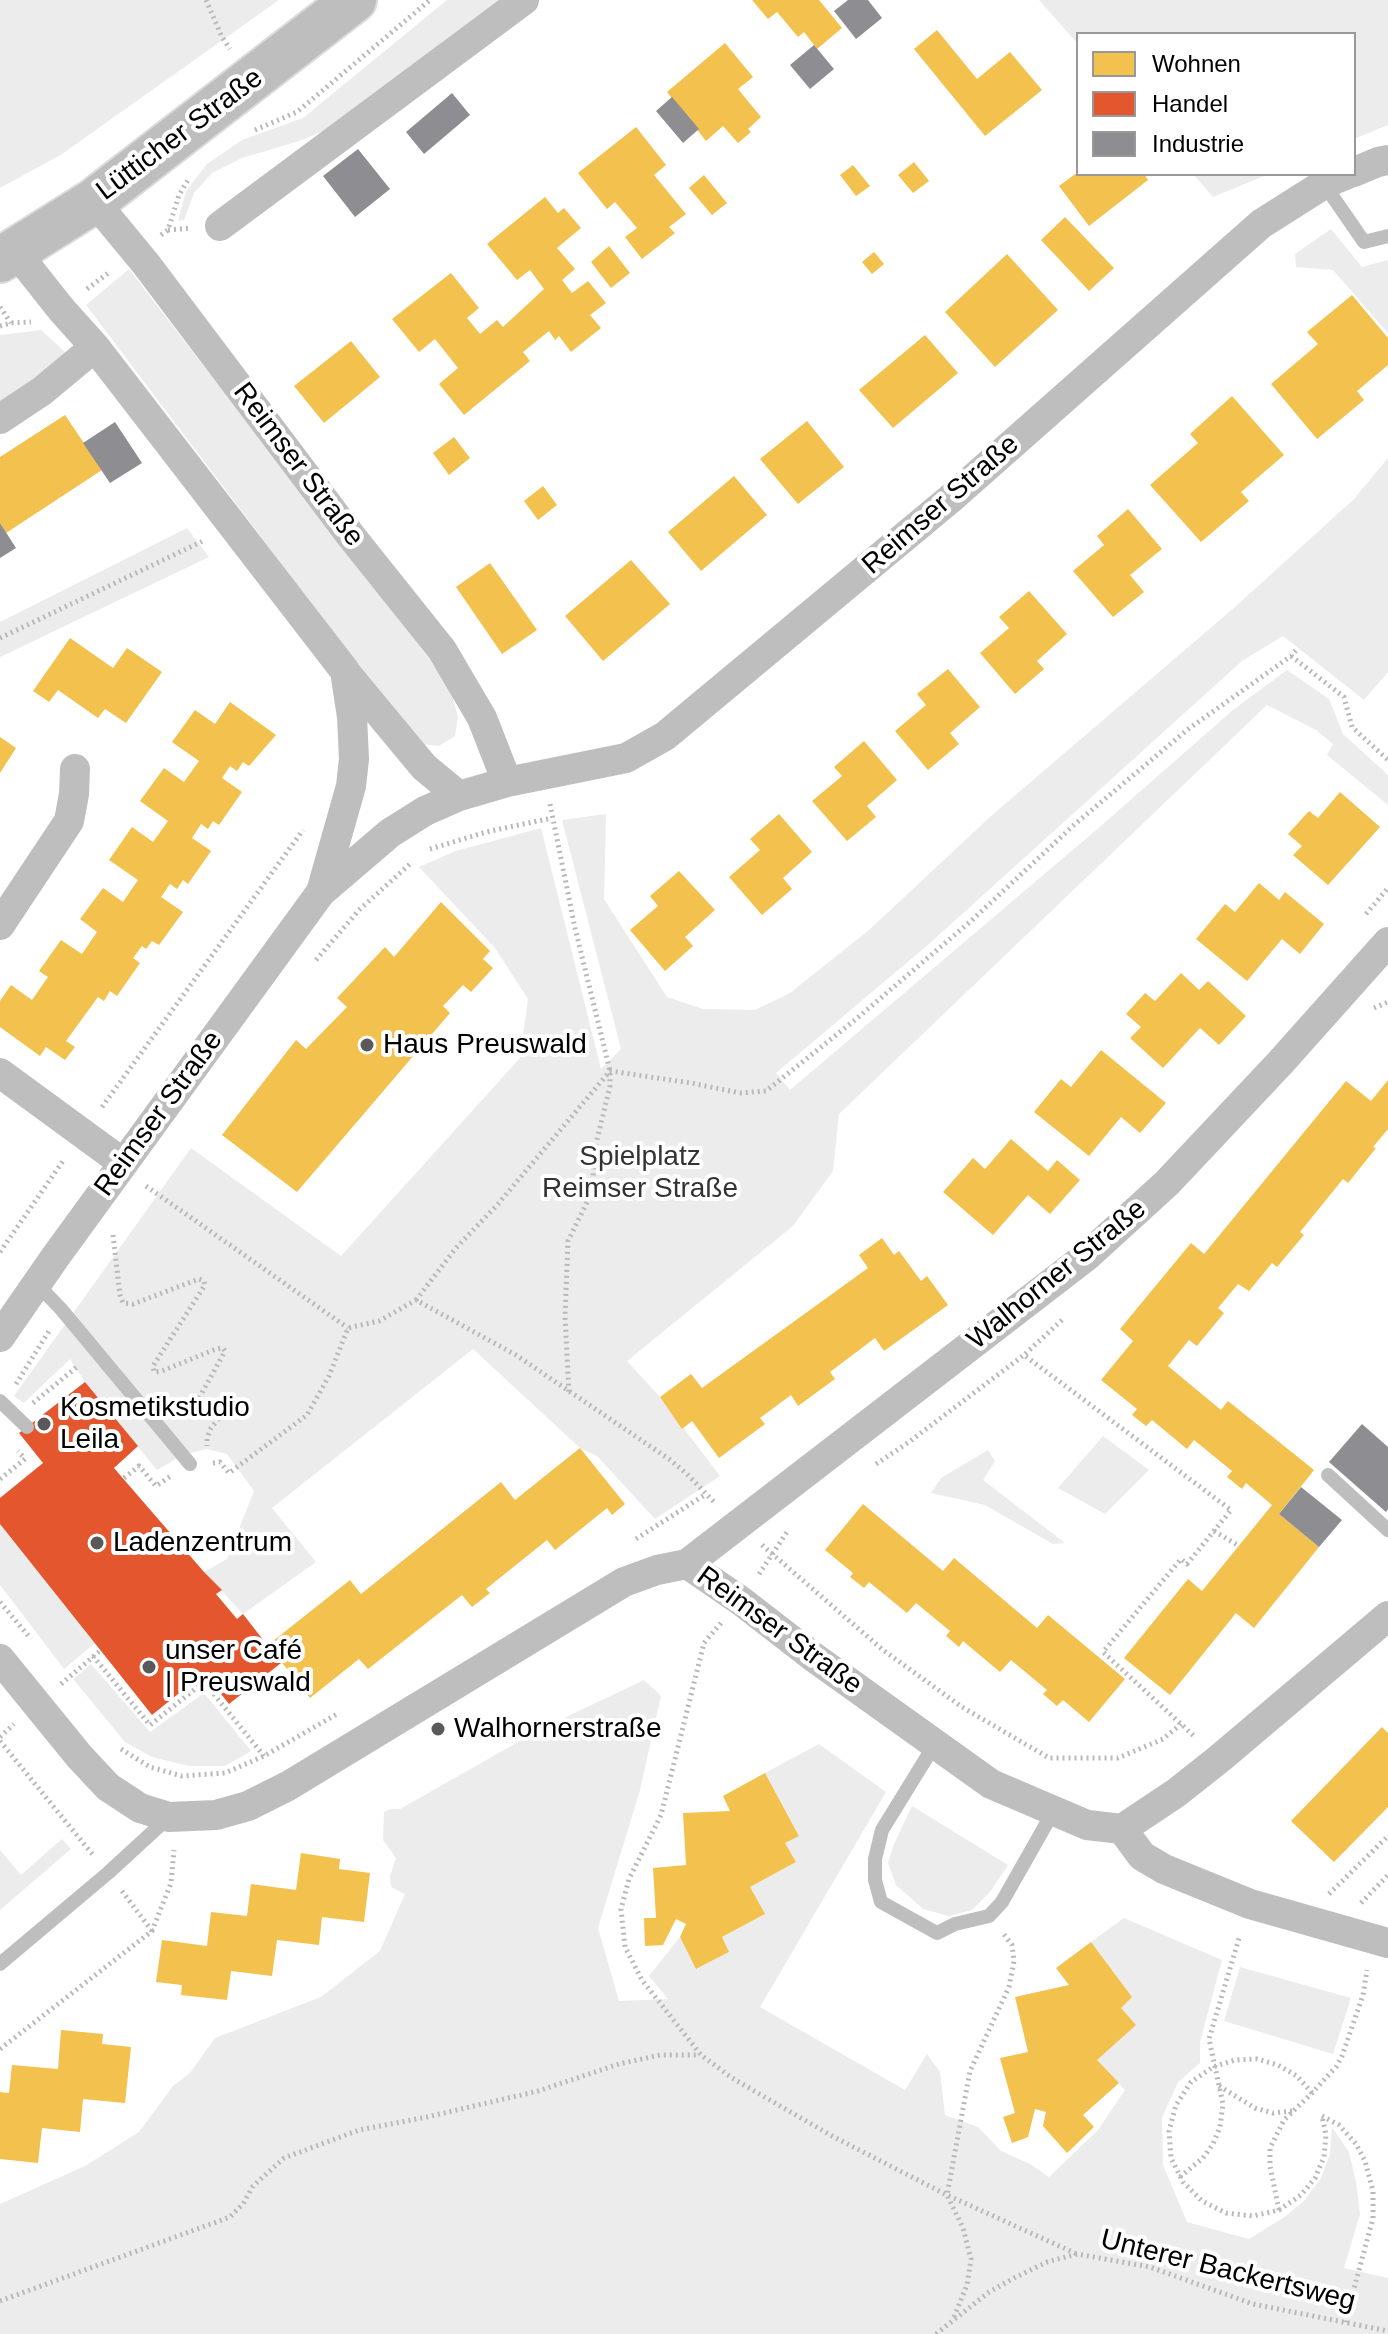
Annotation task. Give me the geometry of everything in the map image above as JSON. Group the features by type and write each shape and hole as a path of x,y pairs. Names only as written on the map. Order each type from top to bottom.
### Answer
{"main road":[{"name":"Lütticher Straße","path":"8,256 94,201 354,0"}],"street":[{"path":"220,226 524,0"},
{"path":"1356,171 1388,160"},
{"name":"Reimser Straße","path":"0,1337 321,892 390,833 425,811 459,796 507,782 626,758 665,736 950,499 1261,224 1336,179"},
{"name":"Reimser Straße","path":"94,201 137,252 351,536 442,650 482,718 507,782"},
{"name":"Reimser Straße","path":"8,256 95,347 345,671 416,758 459,796"},
{"path":"0,419 42,391 95,347"},
{"name":"Reimser Straße","path":"321,892 351,786 354,759 345,671"},
{"path":"0,925 69,821 75,769"},
{"name":"Walhorner Straße","path":"687,1564 1088,1255 1167,1183 1388,942"},
{"path":"0,1073 123,1163"},
{"name":"Reimser Straße","path":"0,1659 108,1787 140,1808 169,1817 216,1815 248,1806 288,1786 624,1582 657,1570 687,1564 991,1784 1087,1825 1122,1829"},
{"path":"1380,1941 1250,1904 1164,1869 1142,1856 1122,1829 1176,1793 1219,1759 1388,1616"}],"lane":[{"path":"1336,179 1364,242 1388,236"},
{"path":"36,1283 190,1464"},
{"path":"0,1401 27,1427"},
{"path":"1328,1475 1388,1530"},
{"path":"935,1744 882,1830 875,1859 875,1880 881,1902 937,1933 955,1924 989,1916 1002,1902 1053,1812"},
{"path":"0,1964 169,1817"}],"path":[{"path":"206,0 222,37 252,81"},
{"path":"250,132 297,112 430,0"},
{"path":"61,309 168,230 179,195 193,172"},
{"path":"0,307 11,323 0,326"},
{"path":"0,638 234,528"},
{"path":"610,1071 740,1093 766,1091 971,921 1075,824 1187,730 1298,648"},
{"path":"1291,656 1344,697 1352,727 1388,760"},
{"path":"423,852 486,832 552,818 610,1071 610,1086 595,1148 592,1192 568,1241 565,1317 569,1393"},
{"path":"0,1252 306,826"},
{"path":"314,962 359,910 413,861"},
{"path":"1366,914 1388,888"},
{"path":"1366,1016 1374,1008 1388,1002"},
{"path":"156,1175 147,1188 348,1328 379,1321 416,1300 456,1248 498,1204 610,1071"},
{"path":"113,1235 123,1303 133,1304 199,1279 204,1281 205,1285 153,1366 154,1372 162,1371 216,1349 223,1348 225,1351 193,1409 197,1411 230,1399 207,1438 209,1463"},
{"path":"416,1300 516,1355 669,1459 706,1494 623,1547"},
{"path":"872,1467 1024,1355 1070,1314"},
{"path":"124,1478 139,1466 156,1486 190,1464 220,1462 229,1473 307,1415 329,1376 348,1328"},
{"path":"1024,1355 1231,1510 1187,1564 1181,1559 1103,1652 1219,1759"},
{"path":"772,1554 797,1517"},
{"path":"737,1523 883,1650 962,1707 1049,1758 1118,1758 1163,1739 1181,1724"},
{"path":"1214,1531 1239,1546"},
{"path":"0,1602 35,1644"},
{"path":"704,1643 661,1815 629,1879 621,1909 625,1947 642,1980 701,2055 732,2078 947,2195 1077,2254"},
{"path":"37,1705 101,1650"},
{"path":"93,1656 150,1725 204,1682 264,1756"},
{"path":"65,1681 73,1692"},
{"path":"117,1746 150,1767 182,1776 225,1773 264,1756 347,1708"},
{"path":"0,1741 152,1931"},
{"path":"0,2049 152,1931 171,1883 174,1851 169,1817"},
{"path":"1359,1865 1388,1836"},
{"path":"1180,2177 1203,2158 1220,2127 1223,2104 1209,2039 1250,1904"},
{"path":"1279,2210 1270,2166 1270,2148 1284,2120 1336,2067 1342,2056 1380,1941"},
{"path":"954,2318 967,2285 971,2259 963,2228 947,2195 970,2071 1009,1987 1014,1961"},
{"path":"0,2301 230,2217 243,2204 253,2186 284,2158 359,2130 538,2091 619,2064 660,2055 701,2055"},
{"path":"1312,2093 1297,2076 1278,2065 1257,2059 1235,2060 1213,2067 1191,2082 1176,2105 1169,2131 1171,2158 1183,2182 1202,2201 1226,2213 1253,2216 1279,2210 1301,2195 1315,2178 1324,2157 1326,2135 1322,2116 1339,2125 1356,2144 1365,2161 1373,2191 1373,2218 1345,2322"},
{"path":"1219,2086 1255,2108 1273,2113 1294,2111"},
{"name":"Unterer Backertsweg","path":"936,2334 989,2292 1047,2262 1077,2254 1150,2267 1253,2304 1388,2331"}],"green space":[{"path":"0,0 279,0 62,154 0,188"},
{"path":"447,0 505,0 342,123 302,140 242,158 212,173 194,193 184,220 178,221 186,191 207,164 242,140 303,118"},
{"path":"1039,0 1388,0 1388,125 1356,138 1356,32 1076,32 1076,42"},
{"path":"1195,176 1264,176 1213,197"},
{"path":"1331,229 1362,267 1388,260 1388,333 1333,270 1296,267 1295,254"},
{"path":"129,269 430,660 451,691 458,717 455,736 439,746 420,744 403,725 86,305"},
{"path":"41,330 66,353 0,409 0,335"},
{"name":"Spielplatz Reimser Straße","path":"1388,458 1388,672 1364,700 1283,636 1242,661 929,944 776,1073 790,1090 1233,710 1287,670 1329,699 1343,734 1388,775 1388,805 1327,755 1333,744 1316,730 1267,705 839,1114 833,1171 793,1226 627,1361 660,1397 720,1476 655,1519 597,1456 580,1448 473,1349 272,1508 316,1562 243,1614 204,1572 227,1559 254,1491 227,1454 207,1449 198,1451 183,1455 157,1470 70,1359 24,1403 14,1396 191,1148 341,1256 520,1058 528,999 495,948 419,867 456,851 541,828 601,1069 621,1049 562,820 606,814 604,899 667,997 703,1009 755,1010 790,993 869,930 991,816 1235,607 1354,499"},
{"path":"187,528 209,557 0,657 0,622"},
{"path":"1103,1436 1149,1470 1105,1514 1058,1488"},
{"path":"988,1450 995,1461 983,1480 1065,1543 1053,1544 985,1505 931,1493 941,1478"},
{"path":"0,1524 95,1643 64,1669 0,1585"},
{"path":"91,1664 150,1732 204,1693 251,1751 225,1766 189,1766 152,1757 125,1742 73,1679"},
{"path":"644,1680 661,1696 640,1790 598,1928 619,2001 668,1999 649,1976 680,1937 697,1969 729,1952 722,1937 764,1915 750,1887 795,1863 785,1843 799,1835 765,1773 819,1744 886,1792 760,2007 905,2090 927,2054 940,2072 945,2115 978,2127 1001,2151 1049,2177 1098,2130 1125,2090 1097,2060 1121,2008 1132,1997 1091,1942 1124,1918 1222,1960 1200,2042 1200,2063 1178,2082 1162,2118 1163,2165 1187,2222 1249,2239 1283,2218 1304,2201 1321,2178 1330,2154 1332,2127 1349,2152 1360,2214 1344,2268 1388,2278 1388,2334 0,2334 0,2204 85,2166 139,2132 173,2086 190,2073 215,2038 321,1997 380,1951 405,1894 391,1887 390,1876 396,1858 383,1840 384,1812 400,1809 541,1729"},
{"path":"912,1806 1008,1865 990,1892 972,1910 949,1916 923,1909 896,1885 888,1863"},
{"path":"62,1839 71,1849 0,1910 0,1850 21,1875"},
{"path":"1240,1967 1351,1998 1333,2054 1224,2021"}],"building: Wohnen":[{"path":"752,0 819,0 842,28 817,49 804,32 798,37 777,12 768,19"},
{"path":"937,30 977,79 1010,52 1042,90 985,136 914,49"},
{"path":"725,43 753,77 738,89 761,117 748,129 751,132 738,143 723,126 706,141 667,92"},
{"path":"636,127 666,165 654,175 686,214 669,227 675,233 642,259 625,237 637,228 615,202 607,209 578,173"},
{"path":"914,162 929,181 913,193 898,175"},
{"path":"853,165 870,186 856,196 840,175"},
{"path":"1076,173 1076,176 1145,176 1148,180 1089,226 1059,186"},
{"path":"704,175 727,203 712,215 689,188"},
{"path":"545,197 558,213 564,208 581,228 557,248 575,269 562,280 572,293 588,281 606,303 590,315 601,328 571,352 559,336 555,340 549,331 523,352 530,361 464,415 439,384 458,368 435,339 419,352 392,319 451,273 479,308 467,318 480,334 497,320 503,327 544,289 530,270 517,280 487,244"},
{"path":"1065,217 1114,268 1089,291 1041,240"},
{"path":"609,246 630,273 611,288 591,262"},
{"path":"874,252 884,264 872,274 862,262"},
{"path":"1007,254 1058,310 995,367 945,312"},
{"path":"1352,295 1388,338 1388,365 1357,391 1364,400 1317,439 1271,384 1318,344 1307,332"},
{"path":"925,335 958,373 893,428 859,390"},
{"path":"351,341 380,377 324,423 294,386"},
{"path":"1232,396 1284,455 1241,492 1249,501 1201,542 1150,485 1198,443 1190,434"},
{"path":"65,415 102,470 6,533 0,523 0,457"},
{"path":"807,421 844,467 798,504 760,459"},
{"path":"454,437 470,458 449,475 433,453"},
{"path":"734,476 767,515 701,571 668,532"},
{"path":"543,486 557,505 538,520 524,501"},
{"path":"1128,509 1162,549 1130,575 1144,592 1113,617 1073,571 1104,545 1097,536"},
{"path":"631,560 670,604 603,661 565,616"},
{"path":"490,563 537,630 502,654 456,587"},
{"path":"1029,591 1067,634 1037,661 1044,669 1015,694 980,653 1009,628 999,617"},
{"path":"70,638 113,668 127,648 162,672 126,723 105,709 98,718 58,690 49,702 33,691"},
{"path":"948,669 980,707 950,733 959,744 928,770 895,731 926,705 917,694"},
{"path":"230,702 276,735 249,766 243,762 237,771 230,766 222,778 242,792 219,825 213,821 208,829 201,824 192,838 211,851 188,884 183,880 177,889 170,884 161,897 183,912 159,945 152,941 146,949 142,946 133,958 140,963 117,996 110,991 104,1001 98,997 66,1041 75,1047 65,1060 46,1047 40,1056 0,1027 0,1001 11,985 32,1000 48,977 39,971 61,940 82,954 97,932 80,919 103,888 123,902 138,880 109,860 132,827 153,842 168,821 140,801 164,768 184,782 199,761 172,742 195,710 215,724"},
{"path":"0,737 16,748 0,773"},
{"path":"864,741 897,780 867,806 876,817 847,841 812,801 842,776 834,767"},
{"path":"1340,792 1380,827 1328,885 1293,855 1302,846 1288,834 1309,811 1318,818"},
{"path":"779,814 812,852 783,878 792,889 762,915 729,877 760,850 750,839"},
{"path":"679,871 715,910 685,937 693,946 665,971 630,930 658,906 650,896"},
{"path":"1259,883 1279,900 1285,892 1324,924 1300,954 1282,939 1247,981 1196,939 1225,904 1235,912"},
{"name":"Haus Preuswald","path":"441,902 490,951 483,959 493,968 471,992 463,985 443,1006 450,1013 297,1192 222,1135 296,1040 306,1049 347,1007 337,998 385,947 394,957"},
{"path":"1181,973 1199,990 1208,981 1246,1016 1219,1045 1200,1028 1163,1068 1130,1038 1141,1027 1126,1014 1145,993 1155,1001"},
{"path":"1101,1050 1166,1103 1140,1133 1121,1117 1089,1156 1034,1112 1061,1079 1071,1087"},
{"path":"1388,1080 1388,1129 1373,1147 1376,1148 1348,1183 1343,1179 1300,1232 1304,1235 1277,1267 1272,1263 1249,1291 1238,1284 1218,1308 1224,1313 1197,1346 1189,1340 1168,1366 1221,1410 1228,1401 1314,1470 1279,1514 1319,1547 1254,1628 1236,1613 1170,1695 1124,1658 1188,1579 1202,1591 1272,1505 1246,1483 1242,1489 1227,1477 1232,1471 1194,1440 1187,1449 1152,1420 1146,1426 1132,1415 1137,1409 1101,1380 1133,1341 1120,1329 1191,1243 1204,1254 1346,1081 1371,1101"},
{"path":"1011,1139 1048,1171 1057,1160 1080,1180 1050,1214 1028,1195 993,1235 943,1192 973,1158 985,1169"},
{"path":"882,1238 894,1255 899,1251 921,1281 927,1276 948,1305 884,1351 875,1338 830,1372 835,1379 798,1406 791,1395 760,1418 765,1424 719,1458 692,1421 682,1429 660,1397 691,1374 702,1388 868,1268 859,1255"},
{"path":"580,1448 625,1504 612,1515 607,1508 555,1550 547,1540 486,1589 490,1593 472,1607 462,1595 368,1669 359,1659 310,1698 268,1645 350,1580 361,1594 501,1482 515,1500"},
{"path":"863,1504 943,1571 954,1558 1037,1628 1048,1615 1125,1679 1089,1722 1063,1700 1057,1706 1043,1694 1047,1690 1011,1660 1000,1672 963,1641 959,1647 946,1636 950,1631 916,1603 907,1613 869,1582 864,1588 850,1577 853,1573 825,1550"},
{"path":"1382,1727 1388,1733 1388,1807 1334,1862 1291,1821"},
{"path":"765,1773 799,1836 785,1843 796,1862 750,1887 765,1914 722,1937 729,1952 696,1969 680,1937 686,1924 676,1919 663,1945 645,1946 644,1918 656,1918 653,1868 686,1865 683,1813 730,1811 723,1796"},
{"path":"301,1853 340,1859 339,1869 370,1873 364,1922 322,1917 319,1945 277,1940 272,1976 231,1971 227,2000 181,1995 182,1985 156,1982 162,1940 207,1946 211,1912 247,1916 251,1884 296,1890"},
{"path":"1091,1942 1132,1997 1121,2008 1136,2025 1097,2060 1119,2083 1083,2115 1094,2127 1067,2153 1043,2126 1046,2112 1035,2109 1028,2137 1012,2143 1003,2117 1015,2113 1000,2058 1028,2052 1015,1997 1069,1985 1056,1968"},
{"path":"61,2030 103,2034 102,2044 131,2047 125,2103 83,2099 80,2132 42,2128 38,2163 0,2159 0,2092 9,2093 12,2065 58,2069"}],"building: Handel":[{"name":"Ladenzentrum","path":"85,1382 138,1446 114,1468 222,1590 216,1594 237,1619 243,1614 281,1663 229,1704 204,1673 152,1715 0,1524 0,1498 43,1463 19,1433"}],"building: Industrie":[{"path":"848,0 868,0 882,18 856,39 834,11"},
{"path":"814,45 834,69 810,89 790,65"},
{"path":"452,93 470,115 424,154 406,132"},
{"path":"672,97 699,129 683,143 656,111"},
{"path":"358,149 390,189 355,217 323,176"},
{"path":"115,422 142,463 110,483 83,443"},
{"path":"0,523 16,548 0,558"},
{"path":"1362,1424 1388,1447 1386,1512 1329,1462"},
{"path":"1301,1487 1342,1520 1319,1547 1279,1514"}],"place":[{"name":"Haus Preuswald","path":"367,1045"},
{"name":"Kosmetikstudio Leila","path":"44,1424"},
{"name":"Ladenzentrum","path":"97,1543"},
{"name":"unser Café | Preuswald","path":"149,1667"},
{"name":"Walhornerstraße","path":"438,1729"}]}
